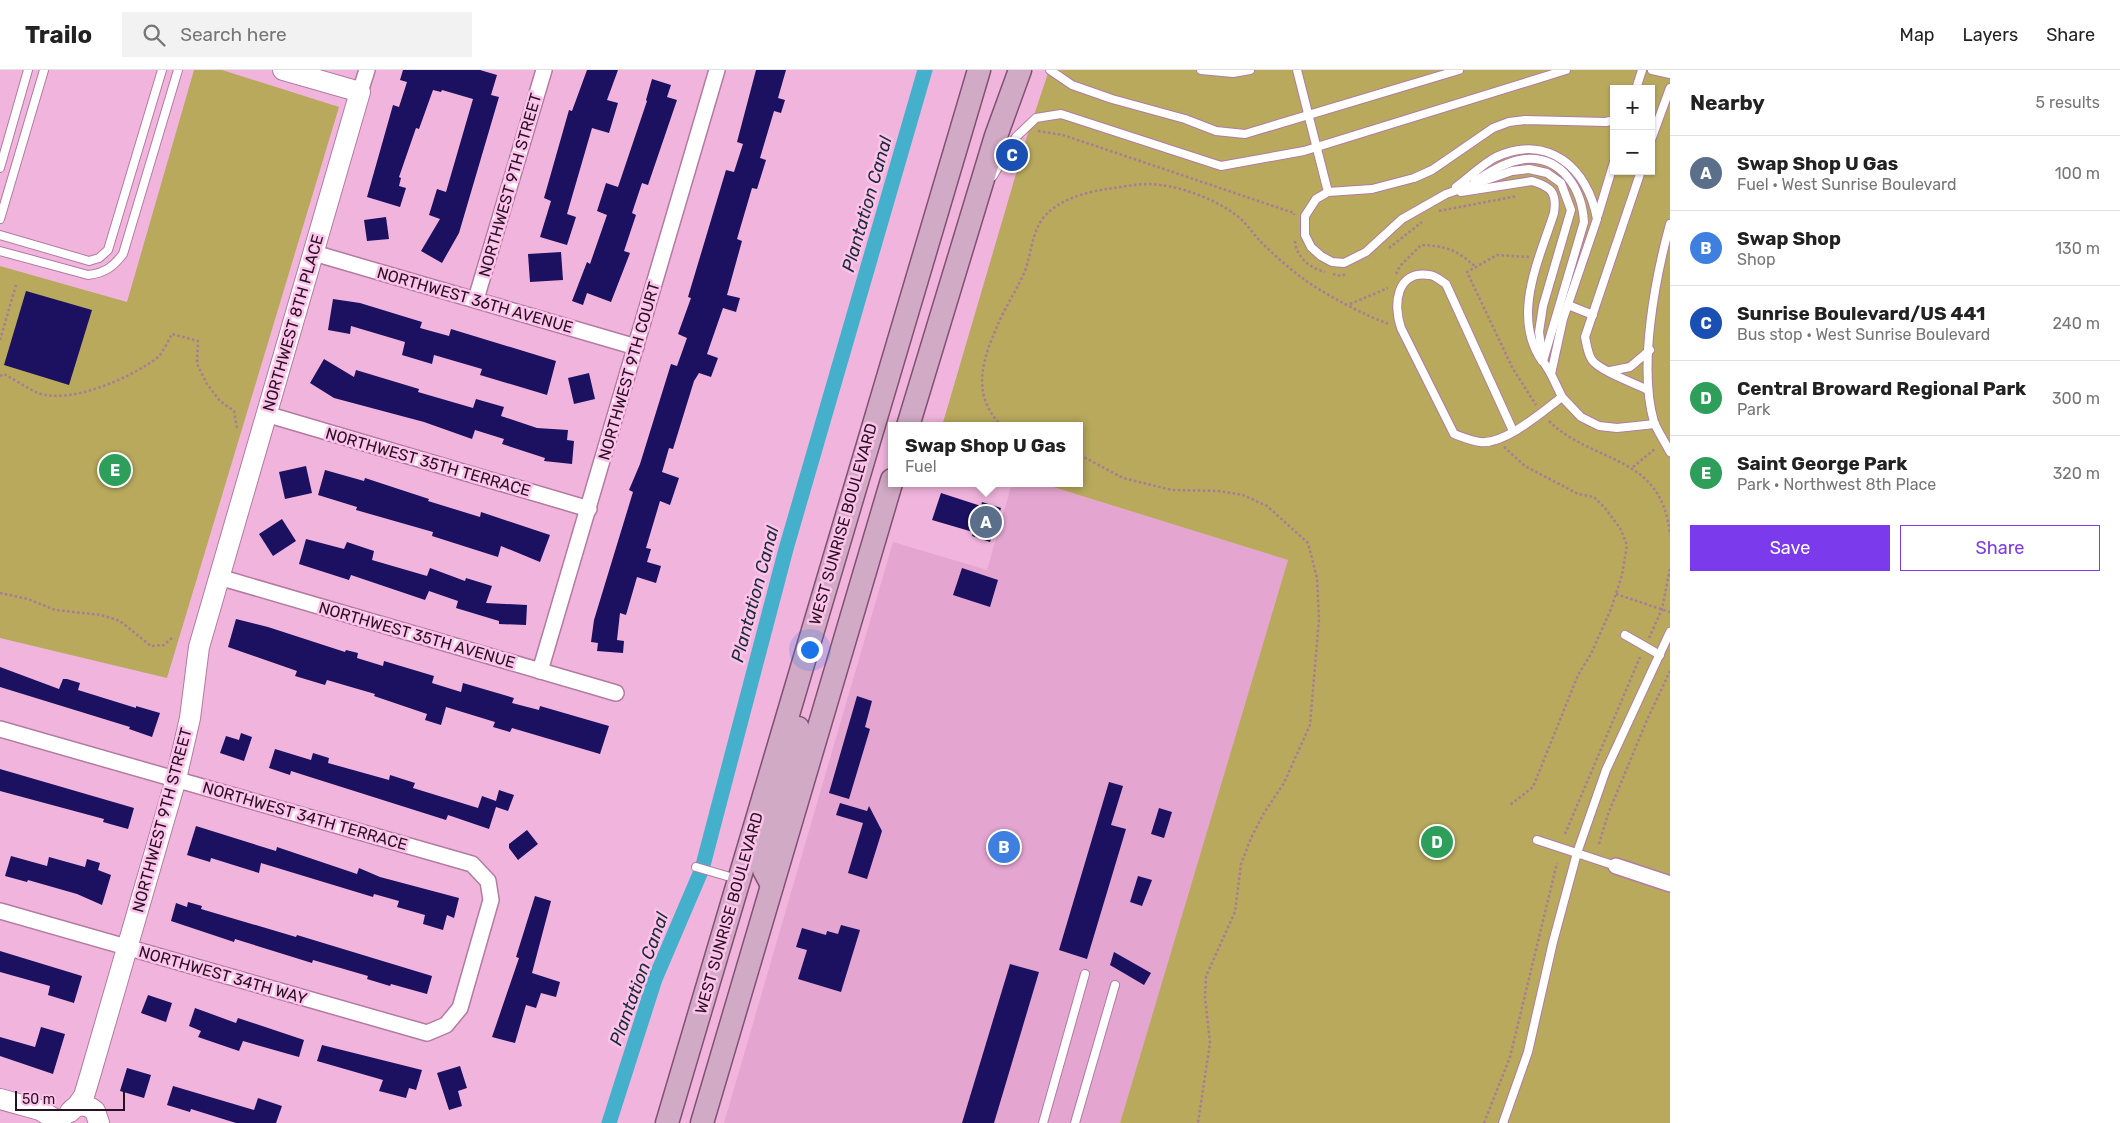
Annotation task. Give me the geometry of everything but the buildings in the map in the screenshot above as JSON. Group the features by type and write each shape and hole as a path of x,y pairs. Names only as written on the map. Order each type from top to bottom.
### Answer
{"main road":[{"name":"WEST SUNRISE BOULEVARD","path":"667,1123 979,70"},
{"path":"909,422 973,213 1020,70"},
{"name":"WEST SUNRISE BOULEVARD","path":"702,1123 890,487"},
{"path":"772,885 764,870 763,860 817,657 811,634"}],"street":[{"path":"283,70 360,92"},
{"name":"NORTHWEST 8TH PLACE","path":"218,577 367,70"},
{"name":"NORTHWEST 9TH STREET","path":"476,299 544,70"},
{"name":"NORTHWEST 9TH COURT","path":"540,671 717,70"},
{"name":"NORTHWEST 36TH AVENUE","path":"314,252 636,347"},
{"name":"NORTHWEST 35TH TERRACE","path":"266,414 589,509"},
{"name":"NORTHWEST 9TH STREET","path":"85,1117 84,1096 176,779 190,718 199,647 218,577"},
{"name":"NORTHWEST 35TH AVENUE","path":"218,577 616,693"},
{"name":"NORTHWEST 34TH TERRACE","path":"0,729 472,864 488,882 491,900 460,1008 446,1025"},
{"path":"1616,866 1670,884"},
{"name":"NORTHWEST 34TH WAY","path":"0,911 427,1033 446,1025"},
{"path":"0,1098 40,1110 85,1117"}],"lane":[{"path":"0,168 28,70"},
{"path":"0,219 44,70"},
{"path":"0,235 89,261 99,258 108,250 162,70"},
{"path":"0,251 88,275 102,274 114,266 124,254 178,70"},
{"path":"1050,70 1072,85 1112,100 1185,119 1216,131 1246,134 1459,70"},
{"path":"1201,70 1233,72 1250,70"},
{"path":"1297,70 1328,192"},
{"path":"973,213 1016,137 1036,118 1061,114 1221,166 1316,147 1566,70"},
{"path":"1637,85 1642,70"},
{"path":"1652,70 1670,74"},
{"path":"1655,130 1670,88"},
{"path":"1597,218 1594,202 1581,176 1556,155 1526,148 1495,158 1446,194 1402,219 1366,252 1344,263 1332,262 1321,256 1311,247 1305,235 1306,216 1310,207 1328,192 1372,189 1414,178 1432,170 1493,128 1509,122 1525,120 1610,121"},
{"path":"1467,186 1496,169 1524,159 1539,160 1552,164 1563,171 1578,193 1583,207 1584,222 1542,361"},
{"path":"1446,194 1512,171 1529,169 1547,173 1561,183 1569,200 1571,210 1543,306 1540,332 1542,361"},
{"path":"1551,374 1568,305 1610,175"},
{"path":"1640,175 1586,337 1588,352 1593,361 1601,368 1648,390"},
{"path":"1446,194 1532,181 1543,184 1552,191 1556,200 1554,213 1528,298 1528,323 1532,346 1551,374 1562,397 1581,417 1599,426 1617,428 1655,424"},
{"path":"1670,224 1659,263 1651,318 1648,390 1655,424 1670,452"},
{"path":"1513,431 1446,284 1430,275 1416,275 1406,282 1398,292 1396,313 1401,328 1454,434 1482,443 1496,440 1513,431 1562,397"},
{"path":"1568,305 1593,315"},
{"path":"1610,371 1630,367 1650,350"},
{"path":"1503,1123 1528,1052 1555,934 1577,853 1606,770 1670,632"},
{"path":"1625,635 1660,655"},
{"path":"1538,840 1616,866"},
{"path":"696,867 739,880"},
{"path":"1043,1123 1085,974"},
{"path":"1075,1123 1115,985"}],"path":[{"path":"1034,130 1063,135 1294,213 1295,222"},
{"path":"998,422 991,415 982,391 981,374 987,349 1026,268 1031,245 1042,220 1055,208 1087,191 1159,184 1212,202 1227,209 1243,221 1262,243 1306,280 1375,319 1401,328"},
{"path":"1434,212 1524,195"},
{"path":"1381,253 1426,219"},
{"path":"1295,240 1296,249 1308,265 1341,276 1354,271"},
{"path":"1533,250 1530,258 1497,256 1467,272 1513,369 1541,412 1558,429 1578,441 1633,467 1652,486 1665,509 1670,535"},
{"path":"0,340 16,285"},
{"path":"0,376 4,374 40,393 64,395 84,392 116,382 145,366 160,355 172,334 198,342 197,364 207,384 220,400 234,411 237,428"},
{"path":"1496,440 1525,466 1578,494 1594,497 1620,528 1626,545 1622,575 1616,594 1591,654 1578,675 1534,787 1510,805"},
{"path":"1633,467 1665,441"},
{"path":"1083,457 1123,478 1172,490 1219,491 1243,495 1267,506 1308,543 1317,578 1319,619 1310,726 1284,783 1264,813 1251,838 1241,864 1235,912 1206,976 1205,997 1210,1043 1198,1123"},
{"path":"1565,834 1603,740 1662,609 1670,568"},
{"path":"0,594 28,599 55,610 101,614 120,621 151,646 164,645 172,638"},
{"path":"1616,594 1670,612"},
{"path":"1599,844 1615,796 1670,671"},
{"path":"1484,1123 1510,1057 1557,863"}],"shaded area":[{"path":"194,70 222,70 339,107 167,678 0,638 0,266 127,302"},
{"path":"1049,70 1670,70 1670,1123 1120,1123 1288,560 1053,487 1083,487 1083,422 943,422 1028,133"},
{"path":"1011,487 1052,487 1288,560 1120,1123 724,1123 893,542 987,570"}],"waterway":[{"name":"Plantation Canal","path":"609,1123 655,979 702,869 786,549 925,70"}],"place":[{"name":"Sunrise Boulevard/US 441","path":"1012,155"},
{"name":"Saint George Park","path":"115,470"},
{"name":"Swap Shop U Gas","path":"986,522"},
{"name":"Central Broward Regional Park","path":"1437,842"},
{"name":"Swap Shop","path":"1004,847"}]}
